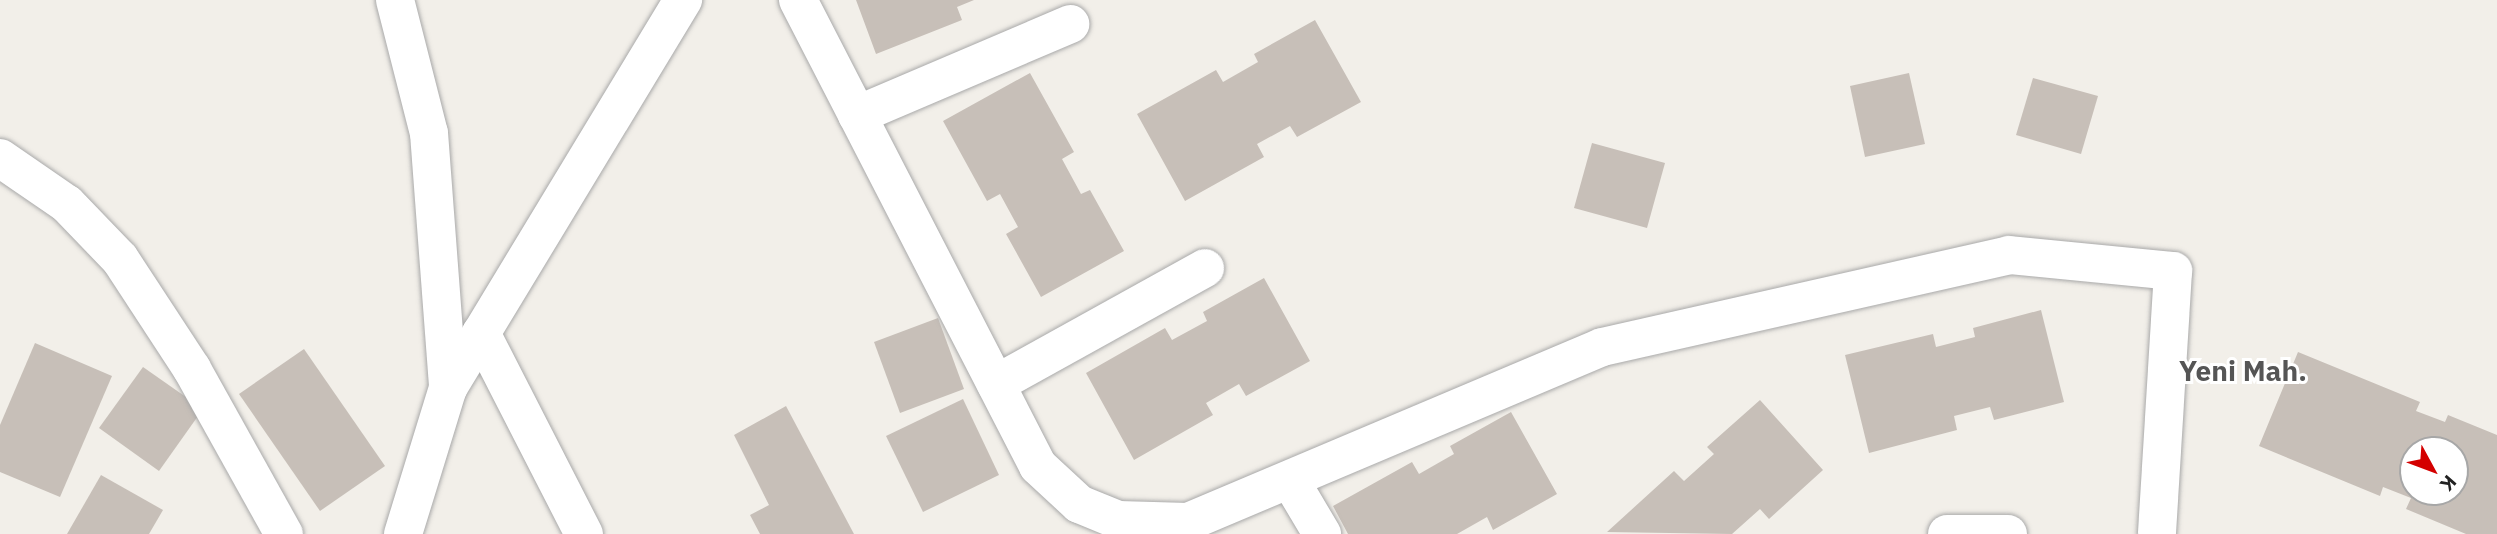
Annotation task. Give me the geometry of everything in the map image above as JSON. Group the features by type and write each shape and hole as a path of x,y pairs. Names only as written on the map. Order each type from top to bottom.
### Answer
{"street":[{"path":"395,0 403,14 429,133 448,388"},
{"path":"403,534 448,388 683,0"},
{"path":"798,0 1038,466 1086,519 1188,522 1602,346 2009,255 2173,271 2157,534"},
{"path":"857,115 1070,24"},
{"path":"0,158 67,204 120,259 192,369 284,534"},
{"path":"996,384 1205,268"},
{"path":"481,333 584,534"},
{"path":"1290,480 1322,534"},
{"path":"1947,534 2008,534"}],"building":[{"path":"856,0 974,0 957,7 962,20 876,54"},
{"path":"1315,20 1361,102 1297,137 1290,126 1257,144 1264,157 1185,201 1137,114 1216,70 1223,82 1258,62 1254,54"},
{"path":"1030,73 1074,152 1062,159 1081,194 1090,190 1124,251 1041,297 1006,234 1018,227 1000,194 987,201 943,121"},
{"path":"1909,73 1925,144 1865,157 1850,86"},
{"path":"2033,78 2098,96 2081,154 2016,135"},
{"path":"1592,143 1665,163 1647,228 1574,208"},
{"path":"1264,278 1310,361 1246,396 1239,384 1206,403 1213,415 1134,460 1086,373 1165,328 1172,340 1207,321 1203,312"},
{"path":"2041,310 2064,402 1994,420 1990,407 1954,416 1957,430 1869,453 1845,355 1933,334 1936,347 1975,337 1973,328"},
{"path":"938,318 964,389 900,413 874,342"},
{"path":"35,343 112,376 60,497 0,472 0,425"},
{"path":"304,349 385,466 320,511 239,394"},
{"path":"2298,352 2420,402 2416,411 2445,422 2448,415 2497,435 2497,534 2466,534 2406,509 2407,506 2469,506 2469,436 2399,436 2399,493 2383,487 2380,496 2259,446"},
{"path":"143,367 203,409 159,471 99,428"},
{"path":"963,399 999,475 923,512 886,436"},
{"path":"1760,400 1823,470 1769,519 1760,509 1732,534 1607,532 1674,471 1684,481 1714,454 1707,447"},
{"path":"786,406 854,534 760,534 750,515 769,505 734,435"},
{"path":"1511,412 1557,494 1493,530 1487,517 1457,534 1348,534 1333,506 1412,462 1419,474 1454,454 1450,446"},
{"path":"101,475 163,510 149,534 67,534"}],"district":[{"name":"Yeni Mah.","path":"2243,371"}]}
